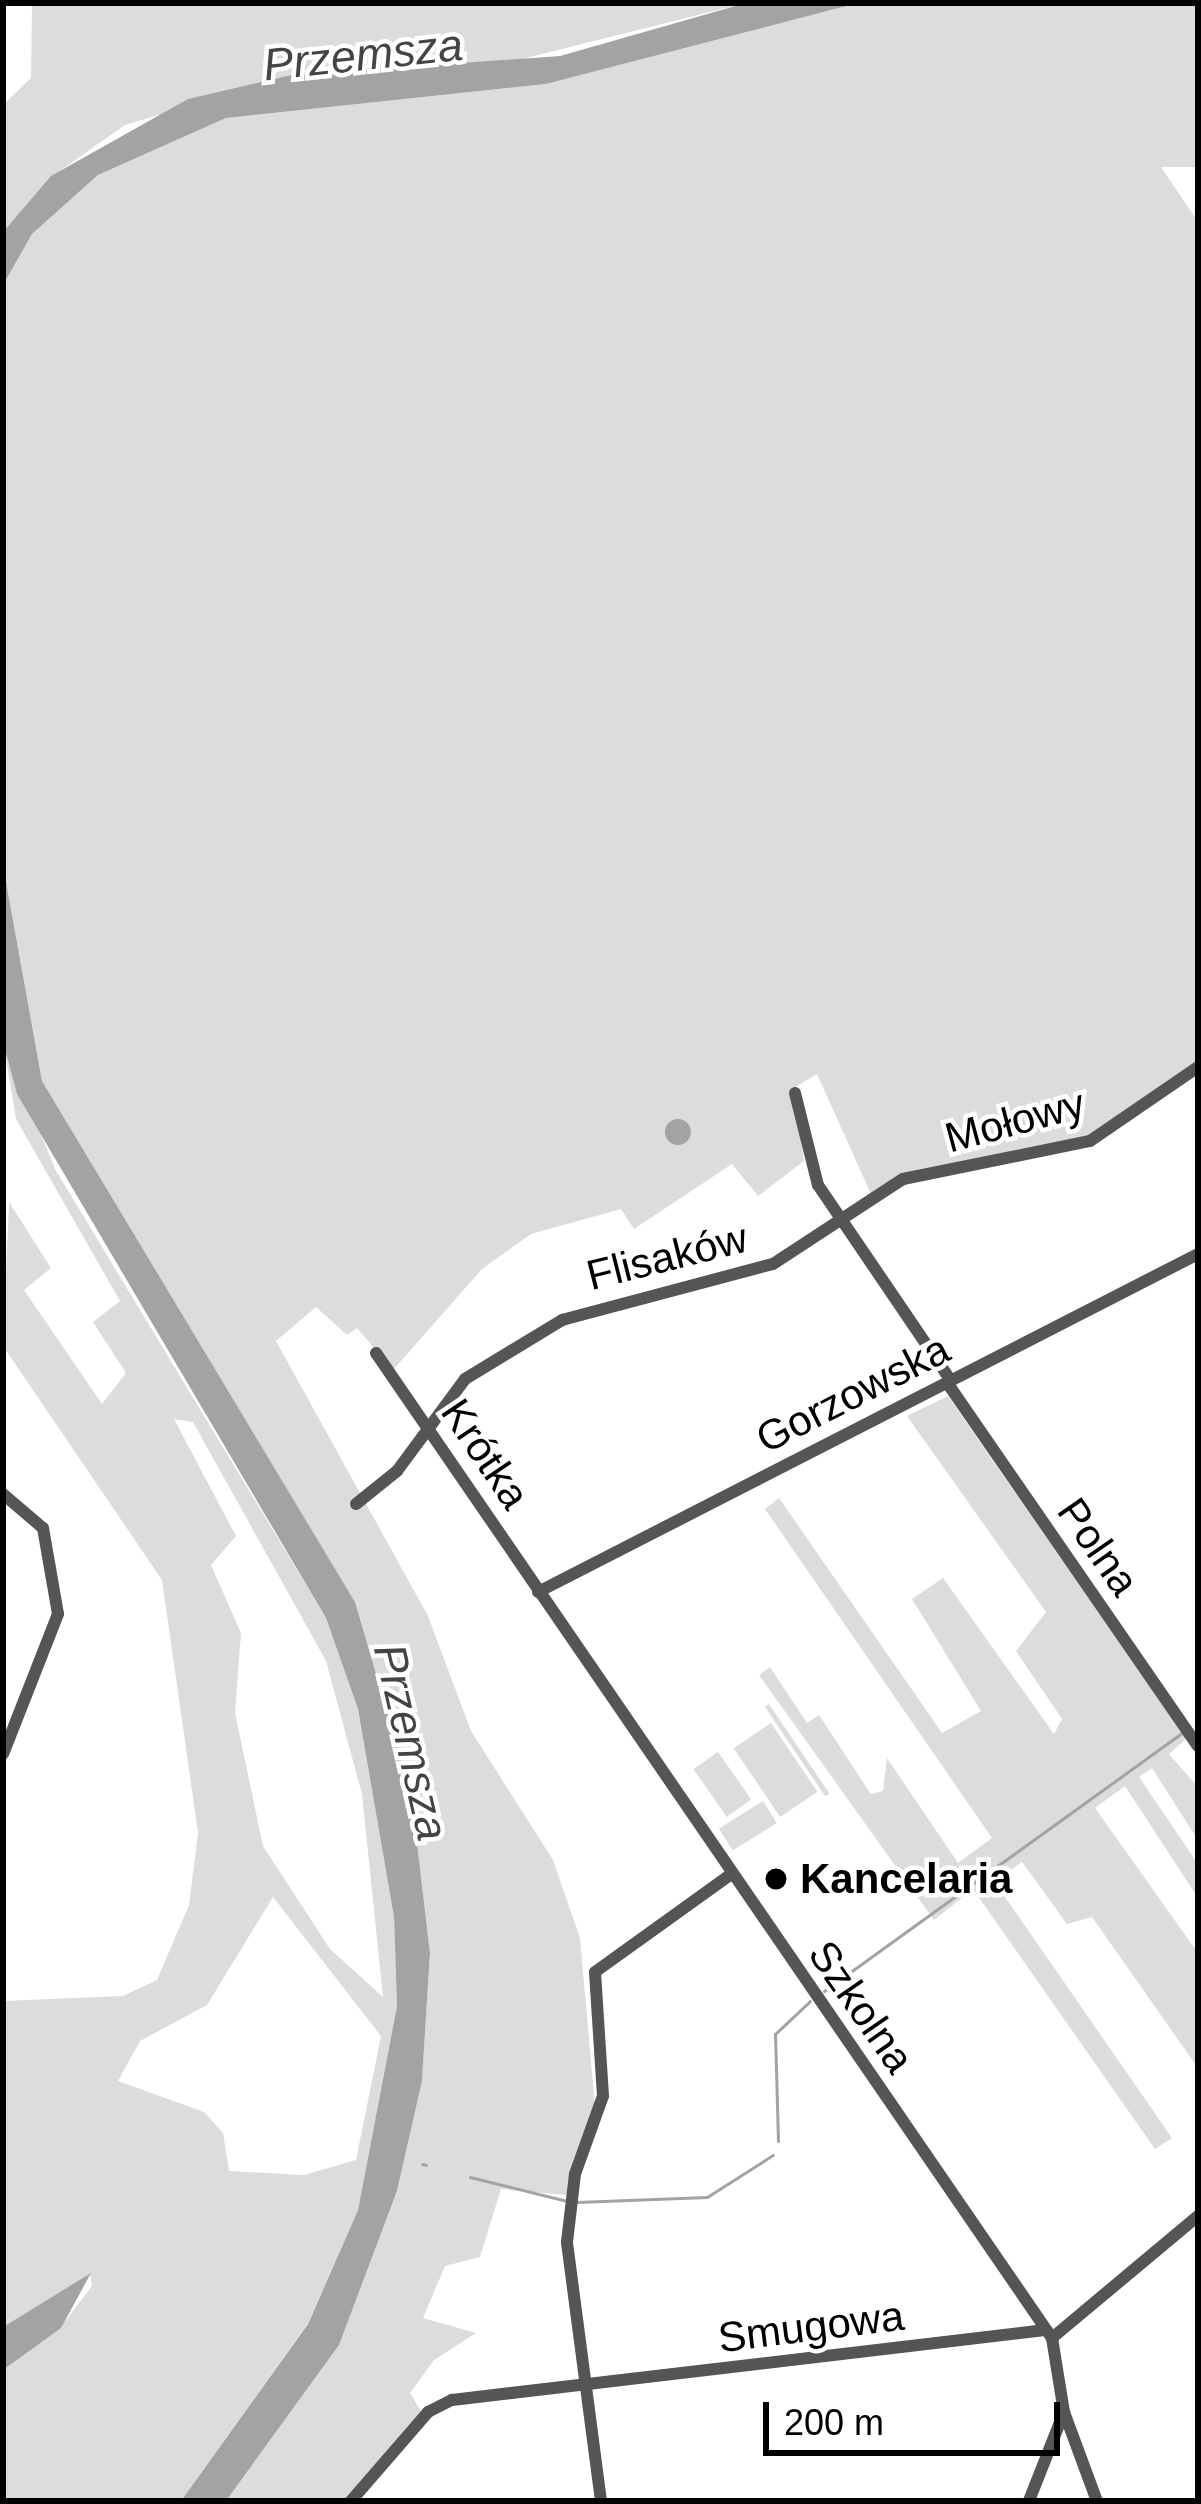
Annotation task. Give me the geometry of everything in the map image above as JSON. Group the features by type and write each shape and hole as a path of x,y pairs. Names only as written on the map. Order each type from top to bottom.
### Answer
{"street":[{"name":"Mołowy","path":"839,1217 903,1179 1090,1141 1198,1067"},
{"name":"Polna","path":"795,1093 815,1178 839,1217 1198,1746"},
{"name":"Flisaków","path":"356,1504 430,1431 466,1378 562,1320 628,1294 740,1277 839,1217"},
{"name":"Gorzowska","path":"538,1592 1198,1254"},
{"name":"Krótka","path":"376,1353 538,1592"},
{"path":"3,1494 44,1528 58,1615 3,1754"},
{"name":"Szkolna","path":"538,1592 1049,2334"},
{"path":"601,2501 584,2389 569,2202 603,2096 595,1972 730,1875"},
{"path":"1097,2501 1064,2412 1049,2334 1198,2216"},
{"name":"Smugowa","path":"351,2501 440,2406 1049,2334"},
{"path":"1029,2501 1064,2412"}],"shaded area":[{"path":"32,3 746,3 486,68 292,75 125,125 51,177 3,232 3,105 31,78"},
{"path":"746,3 858,3 546,84 226,118 98,175 32,234 3,285 3,232 51,176 188,99 292,75 560,56"},
{"path":"858,3 1198,3 1198,167 1161,167 1198,222 1198,1060 1088,1139 903,1174 871,1194 817,1074 794,1088 804,1161 758,1196 732,1164 634,1229 621,1209 531,1234 482,1269 393,1370 357,1328 347,1335 316,1307 276,1341 428,1616 471,1731 553,1860 580,1938 596,2118 566,2195 501,2189 480,2257 445,2266 423,2318 476,2333 434,2360 410,2393 422,2413 344,2501 226,2501 339,2345 397,2191 422,2081 430,1953 411,1793 355,1602 42,1081 3,865 3,285 32,234 98,175 226,118 546,84"},
{"path":"3,865 42,1081 355,1602 411,1793 430,1953 422,2081 397,2191 339,2345 226,2501 181,2501 308,2324 358,2210 397,2006 394,1917 358,1709 326,1618 17,1094 3,1041"},
{"path":"3,1041 55,1169 326,1618 358,1709 394,1917 397,2006 358,2210 308,2323 181,2501 3,2501 3,2370 60,2328 92,2286 90,2274 3,2327 3,2001 123,1996 157,1980 189,1905 198,1833 162,1580 3,1346 9,1202 51,1268 24,1290 102,1404 126,1373 93,1322 120,1301 16,1119","holes":["174,1419 193,1422 326,1661 362,1794 383,1997 330,1949 263,1846 235,1713 241,1633 211,1565 236,1536","273,1897 381,2036 356,2160 304,2175 229,2171 223,2133 204,2112 118,2081 140,2041 207,2005"]},
{"path":"678,1119 691,1132 678,1145 665,1132"},
{"path":"948,1396 1186,1739 1169,1754 1198,1787 1198,1840 1152,1768 1139,1777 1198,1864 1198,1898 1125,1786 1095,1808 1198,1953 1198,2068 1092,1917 1067,1924 1022,1862 994,1881 1172,2138 1155,2149 973,1889 934,1920 759,1675 770,1667 807,1723 819,1715 871,1794 883,1791 887,1758 958,1863 992,1838 765,1509 779,1498 942,1733 981,1711 912,1599 943,1578 1054,1734 1062,1719 1016,1651 1046,1612 907,1416"},
{"path":"769,1704 829,1794 825,1796 765,1707"},
{"path":"771,1723 817,1792 780,1817 734,1748"},
{"path":"718,1752 751,1800 727,1817 693,1769"},
{"path":"763,1801 777,1823 733,1851 719,1829"},
{"path":"91,2273 61,2328 3,2370 3,2327"}],"waterway":[{"path":"824,1991 1182,1733"},
{"path":"778,2141 775,2034 810,2001"},
{"path":"577,2202 707,2197 773,2155"},
{"path":"422,2164 426,2165"},
{"path":"470,2177 567,2201"}],"place":[{"name":"Kancelaria","path":"776,1879"}],"water label":[{"name":"Przemsza","path":"363,55"},
{"name":"Przemsza","path":"411,1742"}]}
